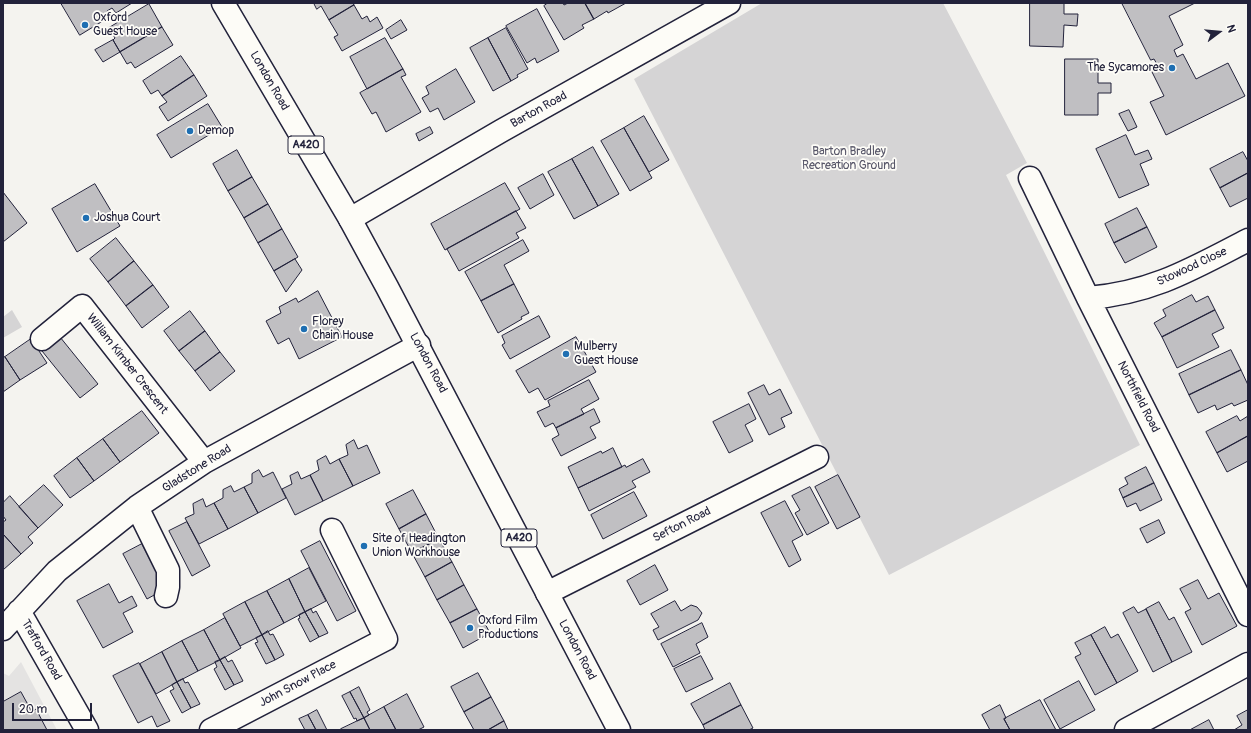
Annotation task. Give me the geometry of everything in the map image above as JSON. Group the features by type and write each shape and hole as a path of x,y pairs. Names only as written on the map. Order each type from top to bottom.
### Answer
{"street":[{"name":"London Road","path":"223,3 350,219 419,345 619,730"},
{"name":"Barton Road","path":"350,219 494,135 729,3"},
{"name":"Northfield Road","path":"1030,178 1088,298 1248,615"},
{"name":"Stowood Close","path":"1088,298 1116,296 1176,277 1248,240"},
{"name":"William Kimber Crescent","path":"42,339 82,306 204,462"},
{"name":"Gladstone Road","path":"3,629 57,571 137,507 204,462 419,345"},
{"name":"Sefton Road","path":"547,592 817,456"},
{"path":"137,507 168,570 168,587 166,596"},
{"name":"John Snow Place","path":"211,730 386,639 332,530"},
{"name":"Trafford Road","path":"19,611 88,730"},
{"path":"1126,730 1248,664"}],"shaded area":[{"path":"21,662 57,730 3,730 3,673 9,676"}],"green space":[{"name":"Barton Bradley Recreation Ground","path":"762,3 943,3 1027,163 1006,175 1140,445 889,575 634,79"},
{"path":"12,310 22,327 3,338 3,317"}],"building":[{"name":"Oxford Guest House","path":"61,3 132,3 116,13 112,8 107,11 111,16 80,35"},
{"path":"314,3 353,3 354,5 329,20 321,6 317,9"},
{"path":"548,3 563,3 564,5 568,3 585,3 594,19 582,25 584,28 564,40 544,6"},
{"path":"585,3 626,3 608,13 607,11 594,19"},
{"path":"1030,3 1064,3 1064,14 1078,14 1077,26 1064,25 1063,47 1030,46"},
{"name":"The Sycamores","path":"1122,3 1195,3 1169,16 1183,45 1174,50 1177,57 1183,54 1196,79 1228,63 1245,96 1166,135 1150,102 1164,96 1151,70 1158,66 1154,59 1151,60"},
{"path":"149,4 162,27 120,52 113,40 115,38 109,28"},
{"path":"354,5 362,19 367,16 370,22 377,17 383,28 342,51 334,37 338,35 329,20"},
{"path":"537,9 559,51 537,63 535,58 527,63 506,26"},
{"path":"401,20 407,30 391,39 386,30"},
{"path":"162,27 173,45 135,68 131,62 127,64 120,52"},
{"path":"506,28 528,69 517,75 518,77 511,81 488,38"},
{"path":"385,38 403,69 367,89 350,57"},
{"path":"488,38 511,81 493,91 470,48"},
{"path":"113,40 120,52 103,62 95,50"},
{"path":"181,56 194,75 162,96 158,90 151,94 143,81"},
{"path":"1065,59 1098,59 1098,83 1111,83 1111,93 1098,93 1098,115 1065,115"},
{"path":"403,69 406,75 401,77 421,112 386,132 376,112 372,114 360,93"},
{"path":"456,69 475,102 444,120 438,108 430,112 422,98 429,94 426,87"},
{"path":"194,75 207,96 168,121 159,107 167,102 162,96"},
{"name":"Demop","path":"208,104 222,127 171,158 157,135"},
{"path":"1129,110 1137,127 1128,131 1119,114"},
{"path":"644,116 669,160 649,172 624,128"},
{"path":"430,127 433,133 419,141 416,134"},
{"path":"624,128 652,178 630,191 601,141"},
{"path":"1126,135 1135,155 1148,150 1152,159 1140,164 1149,185 1119,198 1096,149"},
{"path":"593,147 619,194 598,206 572,159"},
{"path":"237,150 252,177 228,191 213,164"},
{"path":"1243,152 1248,161 1248,173 1220,188 1210,169"},
{"path":"572,159 598,206 574,219 548,172"},
{"path":"1248,173 1248,198 1230,207 1220,188"},
{"path":"543,174 554,195 530,209 518,188"},
{"path":"252,177 268,204 244,218 228,191"},
{"path":"505,183 520,209 445,250 431,224"},
{"name":"Joshua Court","path":"95,184 120,226 77,252 52,209"},
{"path":"3,192 27,223 3,242"},
{"path":"268,204 282,229 258,243 244,218"},
{"path":"1137,208 1147,227 1114,243 1105,224"},
{"path":"516,211 526,228 516,233 519,238 459,271 447,249"},
{"path":"1147,227 1157,247 1125,263 1114,243"},
{"path":"282,229 298,257 274,271 258,243"},
{"path":"116,238 134,261 108,282 90,259"},
{"path":"523,240 529,251 504,265 514,284 481,301 465,272"},
{"path":"295,259 302,270 286,292 274,271"},
{"path":"134,261 153,285 126,306 108,282"},
{"path":"514,284 529,313 521,317 522,319 498,333 481,301"},
{"path":"153,285 169,307 142,328 126,306"},
{"name":"Florey Chain House","path":"318,291 342,337 299,359 289,338 278,344 266,321 281,313 279,307 296,298 298,302"},
{"path":"1192,295 1196,302 1208,296 1215,310 1162,337 1154,323 1166,316 1163,310"},
{"path":"1215,310 1224,328 1212,334 1219,347 1177,368 1162,337"},
{"path":"190,311 205,331 179,351 164,331"},
{"path":"539,316 550,337 510,359 502,345 505,343 502,336"},
{"path":"205,331 220,352 195,371 179,351"},
{"path":"60,337 98,384 80,398 42,351"},
{"name":"Mulberry Guest House","path":"576,337 596,372 545,400 538,388 529,393 516,371"},
{"path":"31,339 47,363 20,380 5,357"},
{"path":"1231,350 1241,370 1189,395 1179,374"},
{"path":"220,352 235,371 210,391 195,371"},
{"path":"5,357 20,380 3,392 3,358"},
{"path":"1241,370 1248,385 1248,400 1234,406 1232,403 1217,410 1215,405 1198,413 1189,395"},
{"path":"589,380 599,399 581,409 584,414 556,428 553,423 545,427 537,412 550,406 548,401"},
{"path":"764,385 769,395 780,389 792,413 781,418 785,427 769,435 748,393"},
{"path":"749,404 756,419 745,425 753,441 729,453 713,422"},
{"path":"594,409 600,422 590,427 596,438 561,456 552,439 559,435 556,428"},
{"path":"142,411 159,433 120,462 103,439"},
{"path":"1237,416 1240,421 1248,416 1248,436 1217,453 1206,432"},
{"path":"1248,436 1248,461 1227,472 1217,453"},
{"path":"103,439 120,462 94,481 77,458"},
{"path":"354,440 358,449 367,445 380,473 353,486 339,459 348,455 346,445"},
{"path":"613,448 622,467 578,488 568,467 601,451 602,453"},
{"path":"326,456 330,464 339,459 353,486 323,501 310,475 319,470 317,461"},
{"path":"77,458 94,481 70,498 54,476"},
{"path":"643,459 650,472 632,481 636,487 589,511 578,488 625,465 626,467"},
{"path":"1146,467 1154,483 1123,498 1119,489 1128,484 1125,478"},
{"path":"259,470 263,477 273,472 286,498 258,513 244,487 252,483 252,474"},
{"path":"298,472 301,479 310,475 323,501 295,515 282,489 292,484 290,476"},
{"path":"838,475 860,517 837,529 815,487"},
{"path":"1154,483 1162,500 1140,511 1136,503 1127,507 1123,498"},
{"path":"44,485 63,505 38,528 19,507"},
{"path":"231,486 234,492 244,487 258,513 228,529 214,503 223,498 223,490"},
{"path":"810,487 829,523 807,535 795,513 800,510 792,496"},
{"path":"413,490 426,514 399,529 386,504"},
{"path":"634,492 647,516 603,539 591,515"},
{"path":"10,496 38,528 28,537 33,543 21,554 3,534 3,522 6,520 3,516 3,503"},
{"path":"203,499 206,507 214,503 228,529 199,544 185,518 194,514 193,504"},
{"path":"785,501 803,535 792,541 801,560 789,567 761,513"},
{"path":"426,514 439,539 412,553 399,529"},
{"path":"1159,520 1165,533 1147,543 1140,529"},
{"path":"187,522 210,566 192,576 169,531"},
{"path":"3,534 21,554 3,570"},
{"path":"439,539 452,562 425,577 412,553"},
{"path":"320,541 356,611 337,621 301,551"},
{"path":"142,544 165,589 147,599 123,554"},
{"path":"452,562 464,585 437,600 425,577"},
{"path":"655,565 668,590 640,605 627,581"},
{"path":"309,568 326,601 305,612 289,579"},
{"path":"289,579 305,612 284,623 267,591"},
{"path":"1198,580 1208,599 1219,593 1237,626 1202,645 1185,612 1191,609 1180,589"},
{"path":"109,584 119,603 132,596 137,606 123,613 133,632 103,648 77,601"},
{"path":"464,585 477,609 450,623 437,600"},
{"path":"267,591 284,623 262,635 245,602"},
{"path":"675,601 681,611 691,605 697,607 702,613 698,620 658,640 653,630 659,627 651,614"},
{"path":"245,602 262,635 240,646 223,614"},
{"path":"1159,602 1169,620 1174,617 1192,652 1172,662 1146,609"},
{"path":"1134,607 1138,613 1146,609 1172,662 1153,672 1123,613"},
{"path":"311,609 313,613 316,611 328,633 319,637 305,612"},
{"name":"Oxford Film Productions","path":"477,609 490,633 463,648 450,623"},
{"path":"305,612 319,637 310,642 298,619 300,618 299,615"},
{"path":"225,618 241,648 220,660 204,630"},
{"path":"702,623 708,637 696,644 700,653 673,667 661,644"},
{"path":"1105,627 1111,638 1118,634 1138,671 1117,683 1091,635"},
{"path":"204,630 220,660 198,671 182,641"},
{"path":"268,631 270,635 273,634 284,655 275,660 262,635"},
{"path":"262,635 275,660 266,664 255,643 258,642 256,638"},
{"path":"1091,635 1117,683 1095,695 1075,657 1081,654 1075,643"},
{"path":"182,641 198,671 177,682 162,652"},
{"path":"162,652 177,682 156,694 140,664"},
{"path":"701,656 713,679 686,692 674,669"},
{"path":"225,657 228,662 232,660 243,681 234,685 220,660"},
{"path":"220,660 234,685 225,690 214,669 217,667 215,662"},
{"path":"139,663 170,721 157,727 152,716 138,723 113,676"},
{"path":"478,673 491,697 464,712 451,687"},
{"path":"183,679 185,683 188,682 200,704 191,708 177,682"},
{"path":"1079,681 1095,710 1060,729 1044,700"},
{"path":"177,682 191,708 182,713 170,691 174,689 172,685"},
{"path":"730,683 741,705 703,725 691,704"},
{"path":"359,687 370,710 367,712 369,715 364,718 350,692"},
{"path":"21,692 32,712 36,709 47,730 3,730 3,702"},
{"path":"350,692 364,718 357,721 356,718 354,719 342,696"},
{"path":"407,694 424,727 418,730 396,730 384,707"},
{"path":"491,697 504,721 488,730 474,730 464,712"},
{"path":"1040,700 1056,730 1010,730 1004,719"},
{"path":"741,705 753,728 749,730 705,730 703,725"},
{"path":"1000,705 1006,718 1004,719 1010,730 990,730 982,715"},
{"path":"384,707 396,730 370,730 364,718"},
{"path":"317,710 327,730 316,730 308,715"},
{"path":"1248,710 1248,730 1234,730 1242,725 1237,716"},
{"path":"308,715 316,730 305,730 299,719"},
{"path":"364,718 370,730 341,729"},
{"path":"1209,720 1214,730 1190,730"},
{"path":"504,721 508,730 488,730"}],"place":[{"name":"Oxford Guest House","path":"85,25"},
{"name":"The Sycamores","path":"1172,68"},
{"name":"Demop","path":"190,131"},
{"name":"Joshua Court","path":"86,218"},
{"name":"Florey Chain House","path":"304,329"},
{"name":"Mulberry Guest House","path":"566,354"},
{"name":"Site of Headington Union Workhouse","path":"364,546"},
{"name":"Oxford Film Productions","path":"470,628"}]}
